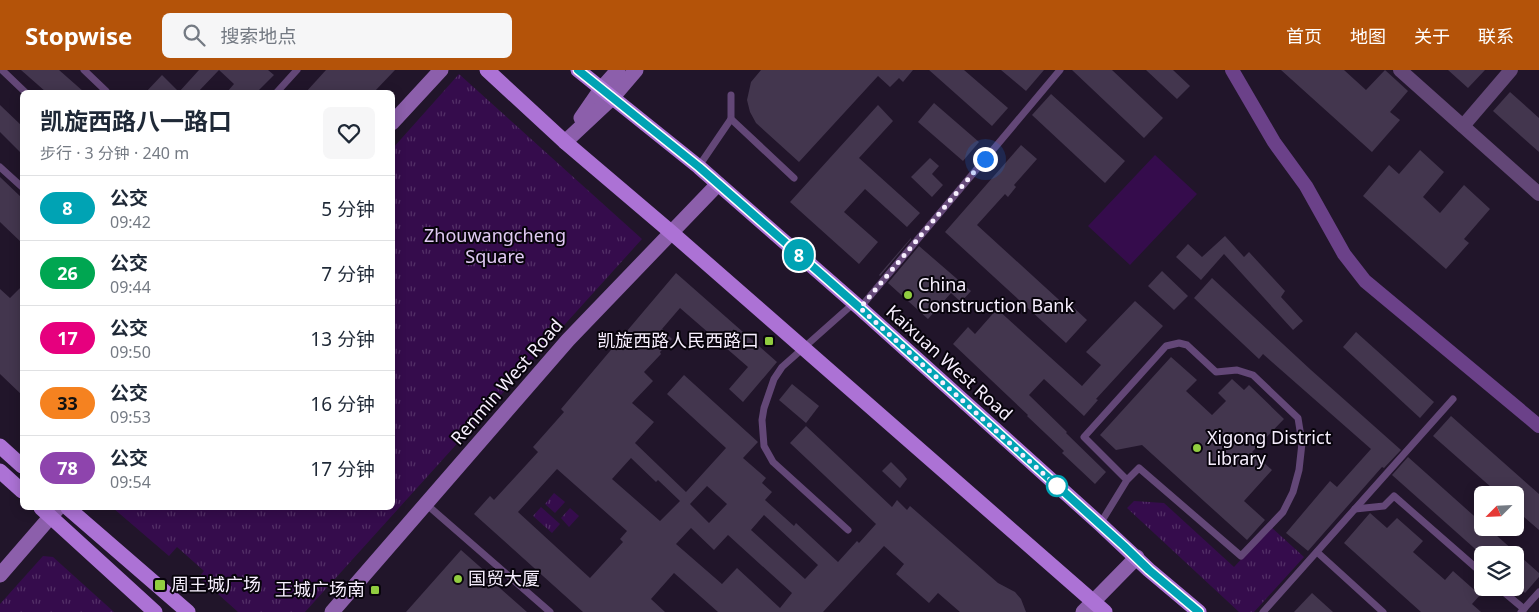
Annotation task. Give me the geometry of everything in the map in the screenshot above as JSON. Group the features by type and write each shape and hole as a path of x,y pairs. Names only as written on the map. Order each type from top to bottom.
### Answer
{"main road":[{"path":"395,120 441,70"},
{"path":"488,70 564,142 672,233 803,348 1095,609 1137,557"},
{"name":"Kaixuan West Road","path":"578,70 699,167 857,306 1137,557 1149,570 1199,612"},
{"path":"607,94 618,70"},
{"path":"564,142 607,94 636,70"},
{"name":"Renmin West Road","path":"332,612 568,340 718,184"},
{"path":"0,446 20,464"},
{"path":"0,471 20,489"},
{"path":"0,575 50,510 156,612"},
{"path":"70,510 188,612"}],"street":[{"path":"1400,70 1539,194"},
{"path":"1463,126 1512,70"}],"lane":[{"path":"2,70 23,90"},
{"path":"84,70 105,90"},
{"path":"279,90 297,70"},
{"path":"848,530 773,462 764,446 762,420 768,392 782,367 857,306 1060,70"},
{"path":"699,167 731,119 731,95"},
{"path":"731,119 794,178"},
{"path":"0,167 20,185"},
{"path":"1100,524 1127,480 1140,468 1240,556 1283,512 1293,492 1299,470 1302,443 1298,418 1253,375 1237,370 1216,372 1187,345 1179,343 1166,346 1084,437 1127,480"},
{"path":"1263,612 1453,399"},
{"path":"1355,509 1384,506 1394,496 1474,566"},
{"path":"426,504 550,612"},
{"path":"1317,552 1383,612"},
{"path":"1507,596 1522,611 1539,592"}],"green space":[{"name":"Zhouwangcheng Square","path":"459,74 642,239 305,612 238,612 199,577 204,571 177,547 169,556 115,510 395,510 395,146"},
{"path":"1155,155 1197,194 1130,265 1088,226"},
{"path":"554,493 565,502 555,513 545,504"},
{"path":"1134,501 1164,503 1234,567 1271,527 1304,557 1254,612 1239,612 1127,508"},
{"path":"541,507 560,524 552,533 533,516"},
{"path":"570,508 579,516 569,527 561,518"},
{"path":"43,556 53,557 114,612 0,612 0,604"}],"building":[{"path":"21,70 59,70 82,90 44,90"},
{"path":"199,70 219,70 200,90 181,90"},
{"path":"219,70 268,70 274,75 259,90 229,90 234,84"},
{"path":"326,70 395,70 376,90 308,90"},
{"path":"761,70 913,70 903,82 899,78 890,87 878,76 799,162 756,123 750,112 747,100 751,82"},
{"path":"929,70 964,70 1008,108 992,126"},
{"path":"1001,70 1044,70 1026,91"},
{"path":"1072,70 1112,70 1163,118 1144,138"},
{"path":"1146,70 1173,70 1190,86 1177,99"},
{"path":"1281,70 1344,70 1366,90 1385,70 1408,91 1390,112 1400,120 1372,152"},
{"path":"1448,70 1485,70 1468,88"},
{"path":"162,75 177,90 148,90"},
{"path":"1510,92 1539,118 1539,152 1493,111"},
{"path":"1051,94 1125,161 1105,183 1032,115"},
{"path":"934,103 979,142 963,161 918,122"},
{"path":"0,105 20,124 20,152 0,132"},
{"path":"878,105 893,121 859,158 920,213 907,227 865,189 844,212 878,242 859,264 790,202"},
{"path":"1021,145 1037,159 1014,185 1016,187 1008,197 1005,194 977,225 1069,309 1072,306 1087,320 1066,343 945,232"},
{"path":"1420,150 1444,172 1423,197 1440,213 1464,185 1490,209 1464,239 1469,243 1446,269 1363,196 1389,165 1399,174"},
{"path":"930,158 939,166 932,174 943,185 932,197 911,177"},
{"path":"0,177 20,196 20,241 0,222"},
{"path":"1225,236 1244,257 1249,252 1285,291 1281,297 1303,321 1293,330 1224,254 1201,280 1176,257 1188,244 1202,257"},
{"path":"911,239 880,276 879,275"},
{"path":"919,246 971,291 961,302 951,293 928,319 888,283"},
{"path":"1162,271 1188,296 1174,310 1148,286"},
{"path":"676,273 777,362 743,402 729,389 748,367 680,308 662,329 672,339 644,372 653,381 632,403 654,422 635,443 686,492 726,448 667,394 684,375 758,442 743,458 766,478 762,483 772,492 765,500 794,526 796,523 838,562 876,524 790,443 806,426 892,507 897,500 907,510 910,506 998,583 1015,592 1021,599 1026,612 960,612 938,593 929,603 896,574 904,564 884,546 823,612 718,612 674,573 651,599 665,612 583,612 474,514 490,496 494,500 538,452 533,447 564,412 561,409","holes":["631,458 656,482 658,480 680,501 660,521 612,479","557,469 627,531 620,539 623,542 590,578 518,512","707,486 727,504 709,523 690,504","764,515 818,565 805,579 751,530","691,528 714,550 728,535 792,593 780,608 737,568 722,584 676,544"]},
{"path":"1212,278 1401,450 1384,468 1382,467 1308,551 1286,533 1330,481 1337,487 1371,449 1263,354 1259,359 1194,298"},
{"path":"20,288 20,393 0,374 0,289 10,298"},
{"path":"1135,301 1163,326 1096,399 1098,400 1084,416 1044,379 1029,395 1106,472 1095,484 1062,453 1064,451 1028,415 953,344 968,327 975,334 997,309 1082,386 1101,365 1086,352"},
{"path":"1356,332 1434,402 1420,418 1343,347"},
{"name":"Xigong District Library","path":"1171,357 1197,380 1186,391 1212,415 1226,401 1218,393 1232,379 1244,390 1249,385 1284,419 1252,452 1272,470 1244,501 1265,520 1247,540 1142,445 1116,450 1100,435"},
{"path":"792,384 819,406 806,423 779,400"},
{"path":"1451,416 1539,494 1539,530 1524,517 1524,486 1490,486 1433,436"},
{"path":"1408,457 1474,516 1474,536 1497,536 1508,546 1474,546 1474,548 1392,475"},
{"path":"891,462 907,479 900,488 882,471"},
{"path":"1370,513 1387,528 1397,518 1423,541 1413,552 1445,580 1453,571 1474,590 1474,596 1479,596 1472,604 1481,612 1421,612 1344,543"},
{"name":"国贸大厦","path":"461,550 487,573 485,575 527,612 406,612"},
{"path":"1524,560 1539,573 1539,577 1525,593"},
{"path":"1312,593 1333,612 1294,612"}],"waterway":[{"path":"1232,70 1274,142 1306,186 1344,254 1365,281 1539,426"}],"bus line":[{"name":"8","path":"578,70 699,167 874,321 1137,557 1149,570 1199,612"}],"place":[{"name":"China Construction Bank","path":"908,295"},
{"name":"凯旋西路人民西路口","path":"769,341"},
{"name":"Xigong District Library","path":"1197,448"},
{"name":"国贸大厦","path":"458,579"},
{"name":"周王城广场","path":"160,585"},
{"name":"王城广场南","path":"375,590"}],"route":[{"path":"985,159 860,308 1057,486"}]}
